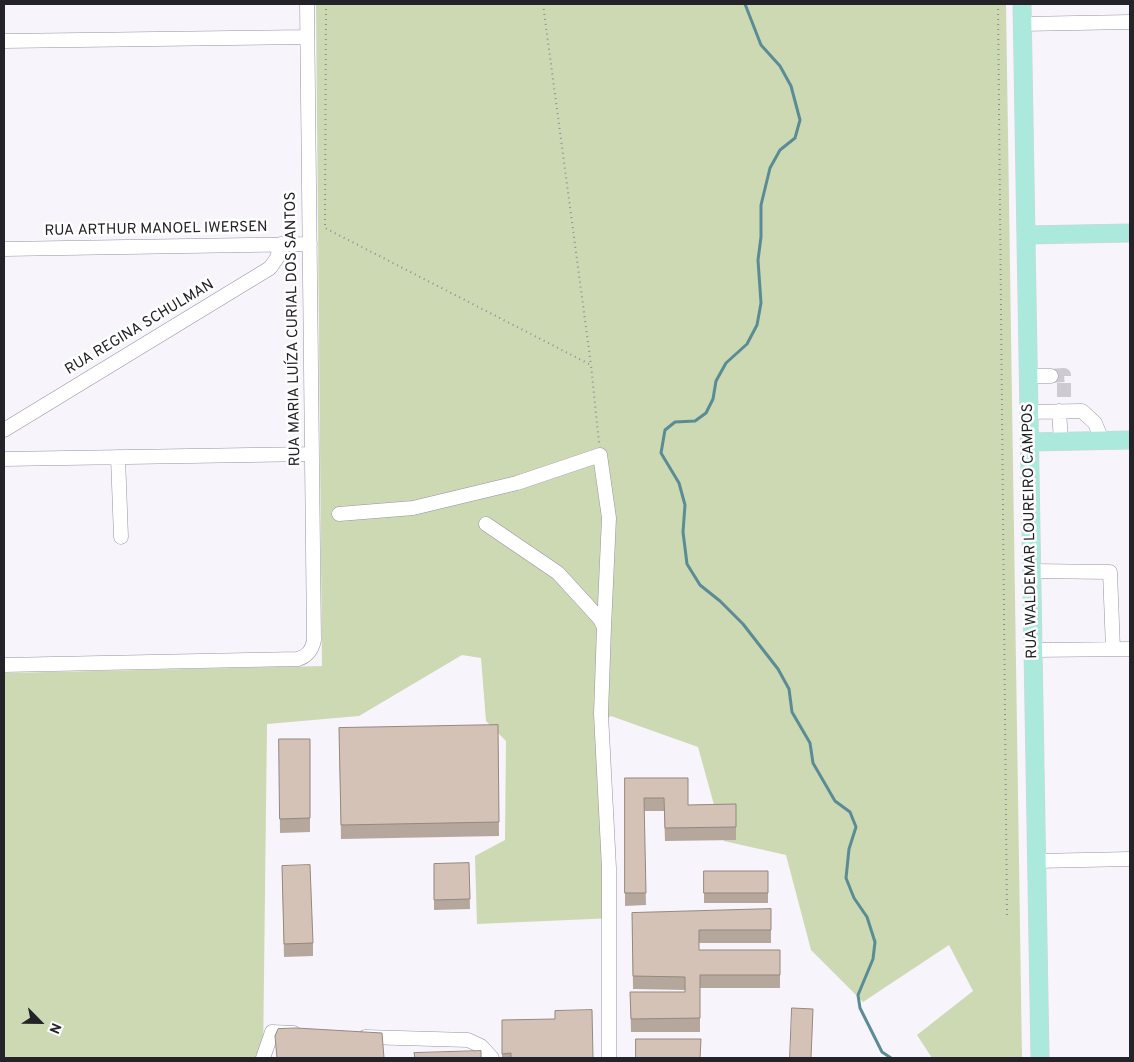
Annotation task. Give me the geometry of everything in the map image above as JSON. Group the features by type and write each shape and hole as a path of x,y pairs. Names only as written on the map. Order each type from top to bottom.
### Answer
{"main road":[{"name":"RUA WALDEMAR LOUREIRO CAMPOS","path":"1022,4 1040,1058"},
{"path":"1026,235 1130,233"},
{"path":"1030,442 1130,440"}],"street":[{"name":"RUA MARIA LUÍZA CURIAL DOS SANTOS","path":"4,665 298,660 309,654 314,640 307,4"},
{"path":"1022,24 1130,22"},
{"path":"4,41 308,37"},
{"name":"RUA REGINA SCHULMAN","path":"4,430 270,268 277,258 280,244"},
{"name":"RUA ARTHUR MANOEL IWERSEN","path":"4,249 310,244"},
{"path":"1028,376 1051,376"},
{"path":"1029,412 1063,408 1082,410 1096,423 1102,440"},
{"path":"1061,441 1063,408"},
{"path":"4,459 312,454"},
{"path":"339,514 413,508 517,483 600,455 609,518 601,714 609,868 609,1058"},
{"path":"118,457 121,537"},
{"path":"486,524 558,573 600,619 604,627"},
{"path":"1032,571 1110,572 1113,649"},
{"path":"1033,650 1130,649"},
{"path":"1037,861 1130,859"},
{"path":"263,1058 272,1032 310,1034"},
{"path":"349,1036 468,1040 481,1046 492,1058"}],"path":[{"path":"326,4 326,228 591,366"},
{"path":"542,4 591,366 600,455"},
{"path":"998,4 1007,918"}],"green space":[{"path":"316,4 1006,4 1022,1058 932,1058 917,1035 973,991 949,945 863,1002 811,950 786,855 724,841 698,747 611,716 604,721 614,918 477,924 475,856 505,840 506,741 486,721 481,658 462,655 359,716 267,724 263,1058 4,1058 4,673 322,666"}],"building":[{"path":"498,725 499,822 341,825 339,728"},
{"path":"279,739 310,739 310,818 280,819"},
{"path":"625,778 688,778 688,805 736,804 736,827 665,828 664,798 644,798 646,893 625,893"},
{"path":"469,863 470,899 434,900 434,864"},
{"path":"310,865 313,943 284,944 282,866"},
{"path":"704,871 768,871 768,893 704,893"},
{"path":"771,909 771,930 699,930 699,950 780,950 780,975 700,975 700,1018 631,1019 630,992 685,992 685,977 633,976 632,913"},
{"path":"792,1008 813,1009 811,1058 790,1058"},
{"path":"592,1010 593,1058 511,1058 511,1053 502,1054 502,1020 555,1019 555,1011"},
{"path":"296,1028 382,1033 384,1058 277,1058 275,1036 278,1029"},
{"path":"636,1039 701,1039 700,1058 636,1058"},
{"path":"481,1051 481,1058 415,1058 414,1053"}],"waterway":[{"path":"745,4 761,45 780,66 791,86 800,120 795,138 780,150 770,168 761,205 761,237 758,260 761,303 757,325 747,344 726,363 716,381 713,399 706,413 695,421 675,422 665,430 661,453 679,483 685,505 683,532 687,564 700,585 720,601 743,624 778,669 789,689 792,712 810,743 813,763 835,801 850,812 856,827 849,849 846,878 854,898 867,917 875,942 873,959 858,995 860,1008 882,1052 891,1058"}],"tunnel":[{"path":"1051,376 1064,375 1064,404"}]}
